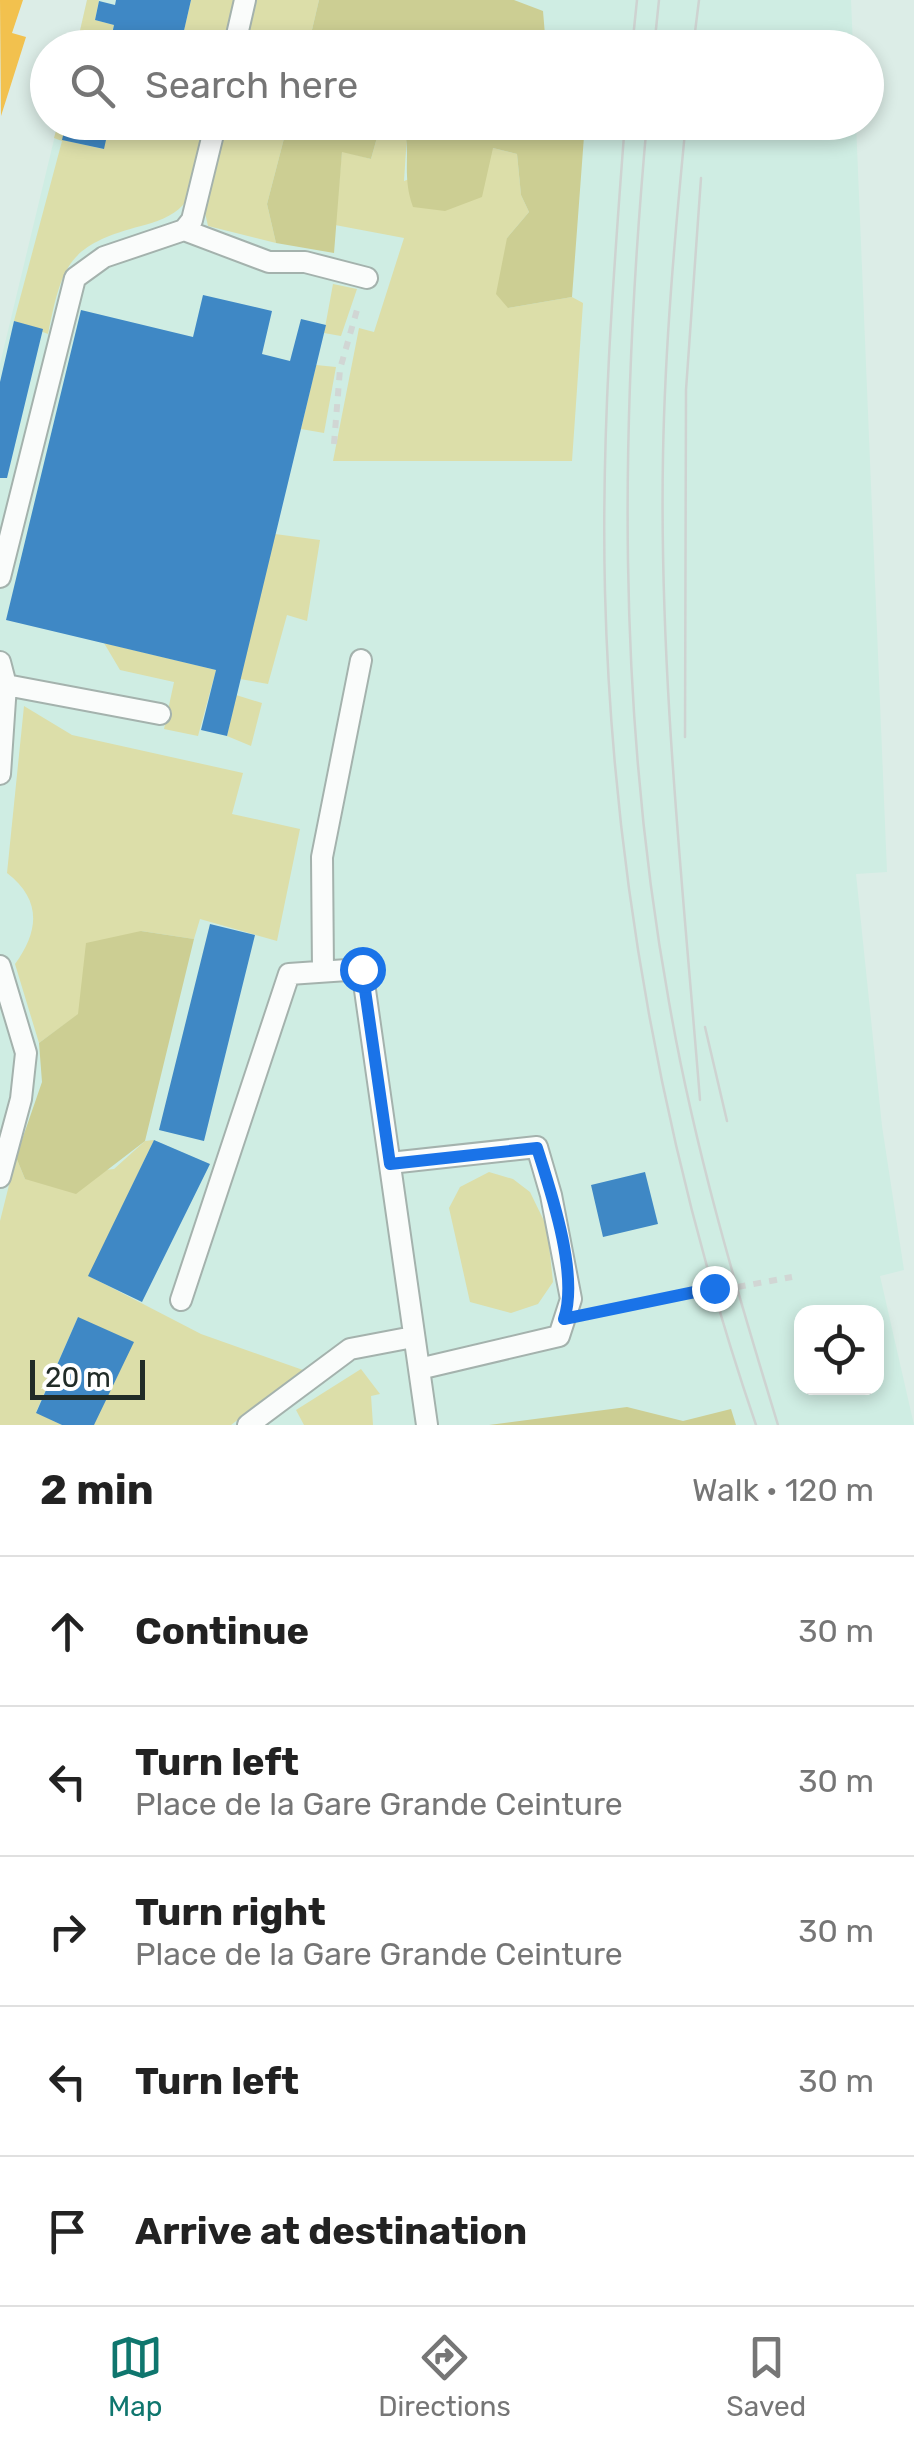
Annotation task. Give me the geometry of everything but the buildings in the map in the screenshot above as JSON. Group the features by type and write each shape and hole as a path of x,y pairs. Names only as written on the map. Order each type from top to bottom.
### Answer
{"lane":[{"path":"238,30 245,0"},
{"path":"0,577 75,278 104,257 184,230 192,220 212,140"},
{"path":"184,230 269,262 305,262 368,278"},
{"path":"323,971 322,857 361,660"},
{"path":"0,662 6,685 0,774"},
{"path":"6,685 160,714"},
{"path":"0,966 26,1053 21,1100 0,1177"},
{"path":"181,1300 289,974 362,969 427,1425"},
{"path":"390,1164 537,1148 552,1195 571,1299 558,1336 419,1369"},
{"path":"248,1425 350,1349 413,1337"}],"path":[{"path":"334,444 340,370 368,278"},
{"path":"564,1319 734,1284 792,1277"}],"shaded area":[{"path":"87,0 851,0 852,30 80,30"},
{"path":"54,140 857,140 887,872 856,874 882,1126 904,1270 880,1276 914,1425 0,1425 0,364"}],"green space":[{"path":"87,0 99,0 95,20 114,25 113,30 80,30"},
{"path":"191,0 236,0 228,30 184,30"},
{"path":"257,0 319,0 312,30 250,30"},
{"path":"319,0 514,0 543,11 545,30 312,30"},
{"path":"105,140 204,140 196,177 183,205 163,218 98,241 72,261 58,291 48,334 14,321 62,141 103,149"},
{"path":"223,140 284,140 267,204 276,243 208,226 205,213"},
{"path":"284,140 376,140 371,159 342,152 334,253 276,243 267,204"},
{"path":"376,140 407,140 404,181 493,148 517,154 521,195 529,212 507,238 508,308 572,297 583,303 572,461 333,461 359,328 374,332 404,238 335,225 342,151 371,159"},
{"path":"406,140 584,140 572,297 508,308 496,294 507,238 529,212 521,195 517,154 493,148 482,197 445,211 413,207"},
{"path":"333,284 357,289 341,336 324,333"},
{"path":"316,365 336,367 324,433 301,429"},
{"path":"275,534 320,540 307,621 287,615 268,684 240,679"},
{"path":"104,643 216,670 198,736 164,729 174,682 120,670"},
{"path":"236,695 262,703 251,746 227,736"},
{"path":"24,706 72,735 243,773 232,814 300,829 277,941 200,919 194,939 141,931 79,1014 39,1043 15,964 29,940 31,905 7,873"},
{"path":"141,931 194,939 145,1141 76,1194 25,1179 16,1157 42,1082 39,1043 78,1014 86,943"},
{"path":"154,1140 89,1276 201,1334 303,1370 231,1425 94,1425 78,1317 36,1412 62,1425 0,1425 0,1221 16,1157 25,1179 114,1169 145,1141"},
{"path":"489,1172 513,1179 530,1192 547,1227 553,1282 538,1304 511,1313 470,1302 449,1208 460,1187"},
{"path":"361,1369 380,1394 371,1396 373,1425 304,1425 296,1410"},
{"path":"627,1407 683,1421 731,1409 736,1425 489,1425"}],"tram line":[{"path":"634,30 637,0"},
{"path":"656,30 659,0"},
{"path":"695,30 699,0"},
{"path":"624,140 605,474 605,592 619,803 632,909 670,1119 695,1222 756,1425"},
{"path":"646,140 628,453 628,563 639,782 669,1002 691,1109 731,1268 778,1425"},
{"path":"684,140 666,372 663,536 674,778 700,1100"},
{"path":"685,737 686,390 701,178"},
{"path":"705,1027 727,1121"}],"route":[{"path":"362,969 390,1164 537,1148 552,1195 571,1299 564,1319 714,1288"}]}
